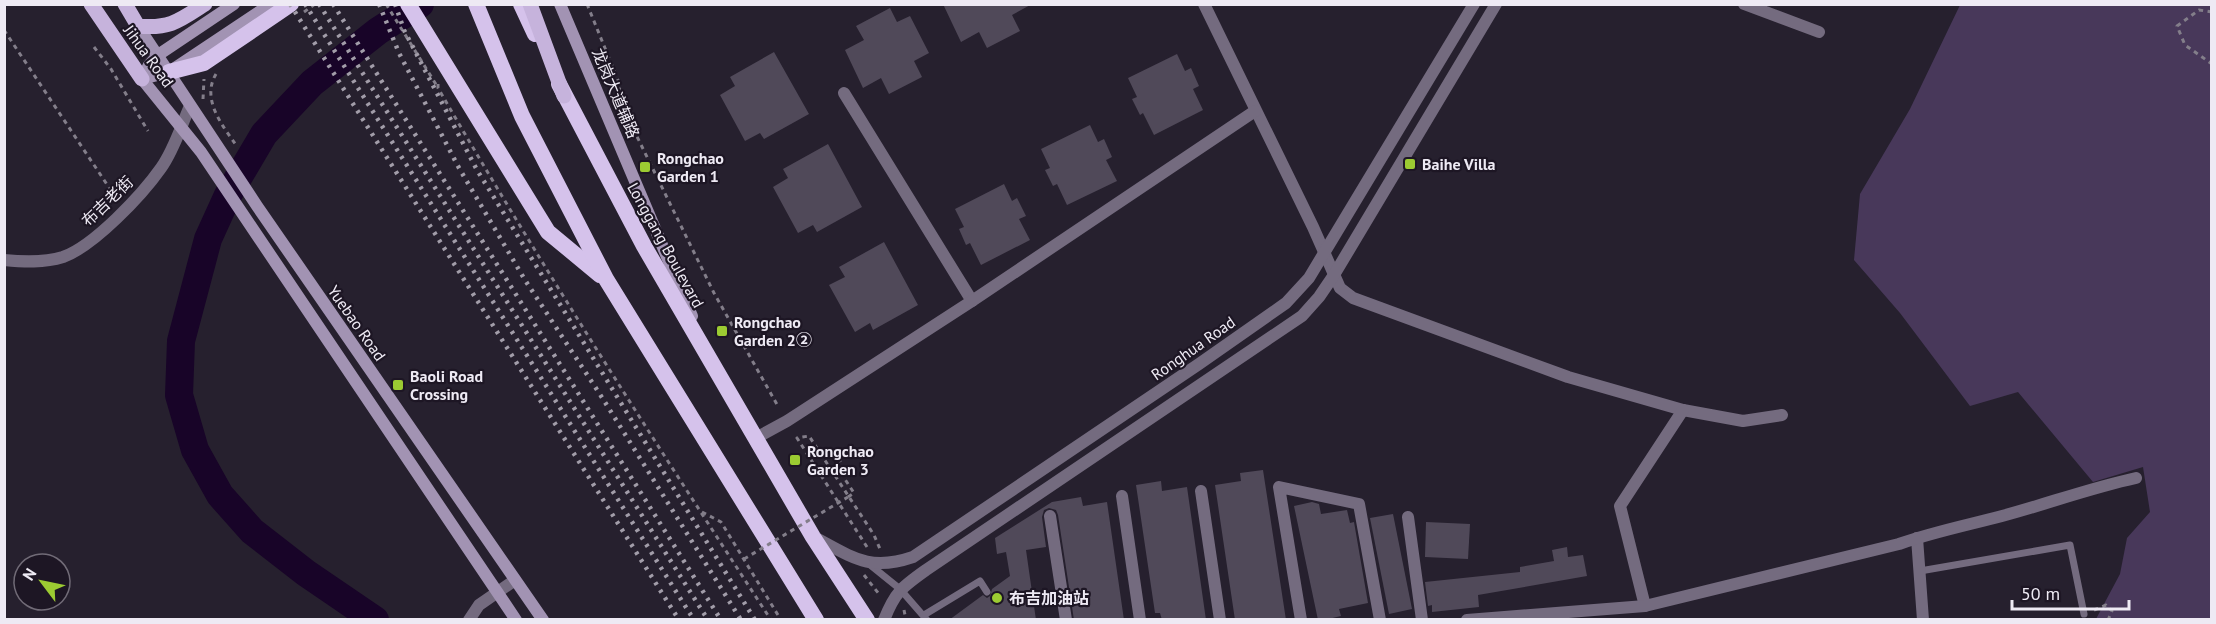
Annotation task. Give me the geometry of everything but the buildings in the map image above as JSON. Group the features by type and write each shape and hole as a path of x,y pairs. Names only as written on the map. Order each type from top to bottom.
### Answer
{"highway":[{"name":"Longgang Boulevard","path":"521,4 564,96 644,246 813,537 867,620"},
{"path":"476,5 522,116 606,279 816,620"},
{"path":"169,72 204,63 293,11"},
{"path":"413,11 548,232 606,279"}],"main road":[{"name":"Jihua Road","path":"91,4 142,79 180,128"},
{"name":"Jihua Road","path":"125,4 169,72"},
{"path":"138,26 159,28 178,22 205,4"},
{"path":"142,79 149,64 158,55 234,4"},
{"path":"142,79 169,72 271,4"},
{"path":"530,4 564,96"},
{"name":"龙岗大道辅路","path":"560,4 711,361"},
{"name":"Yuebao Road","path":"169,72 256,206 543,620"},
{"name":"Yuebao Road","path":"180,128 209,165 516,620"}],"street":[{"path":"1204,4 1340,288 1353,298 1568,377 1683,410 1743,420 1782,415"},
{"name":"Ronghua Road","path":"866,569 913,557 1286,303 1309,278 1325,253 1474,4"},
{"name":"Ronghua Road","path":"884,620 891,602 900,589 1302,316 1334,275 1496,4"},
{"path":"1744,4 1819,32"},
{"path":"844,93 972,301"},
{"name":"布吉老街","path":"4,260 29,263 64,257 102,231 162,167 190,106"},
{"path":"756,438 787,421 972,301 1255,111"},
{"path":"1645,606 1620,506 1683,410"},
{"path":"1467,620 1645,606 1899,544 2090,488 2136,478"},
{"path":"1301,620 1279,487 1359,504 1380,620"},
{"path":"1201,491 1220,620"},
{"path":"1122,496 1140,620"},
{"path":"1050,516 1066,620"},
{"path":"1408,517 1422,620"},
{"path":"813,537 866,569"},
{"path":"1917,538 1923,620"},
{"path":"469,620 479,605 515,580"}],"lane":[{"path":"1920,571 2070,545 2084,614"},
{"path":"866,569 900,589 926,617 980,580 987,592"}],"path":[{"path":"160,4 175,4"},
{"path":"293,11 315,4"},
{"path":"386,4 580,324 771,620"},
{"path":"586,4 620,85 618,98 623,109 714,293 779,408"},
{"path":"2211,12 2199,10 2176,26 2185,45 2211,64"},
{"path":"4,30 124,210"},
{"path":"94,47 111,69 148,131"},
{"path":"219,69 212,81 211,98 214,112 236,146"},
{"path":"438,76 438,88"},
{"path":"868,549 797,438 809,436 874,535 881,550"},
{"path":"744,559 854,494 835,464 856,450"},
{"path":"700,510 721,522 781,620"},
{"path":"866,569 879,594"},
{"path":"2084,614 2106,605 2112,611 2108,620"},
{"path":"904,609 906,620"}],"shaded area":[{"path":"1960,5 2211,5 2211,619 2096,619 2120,574 2127,538 2150,512 2143,467 2093,482 2018,392 1970,406 1900,313 1854,260 1860,194 1910,109"}],"waterway":[{"path":"375,620 306,573 252,531 220,495 195,450 179,395 181,341 208,239 228,195 264,134 312,83 378,31 420,4"}],"railway":[{"path":"290,4 679,620"},
{"path":"305,4 694,620"},
{"path":"319,4 708,620"},
{"path":"333,4 721,620"},
{"path":"379,4 399,53 459,168 525,280 603,399 741,620"},
{"path":"395,4 404,30 477,170 755,620"}],"place":[{"name":"Baihe Villa","path":"1410,164"},
{"name":"Rongchao Garden 1","path":"645,167"},
{"name":"Rongchao Garden 2②","path":"722,331"},
{"name":"Baoli Road Crossing","path":"398,385"},
{"name":"Rongchao Garden 3","path":"795,460"},
{"name":"布吉加油站","path":"997,598"}]}
